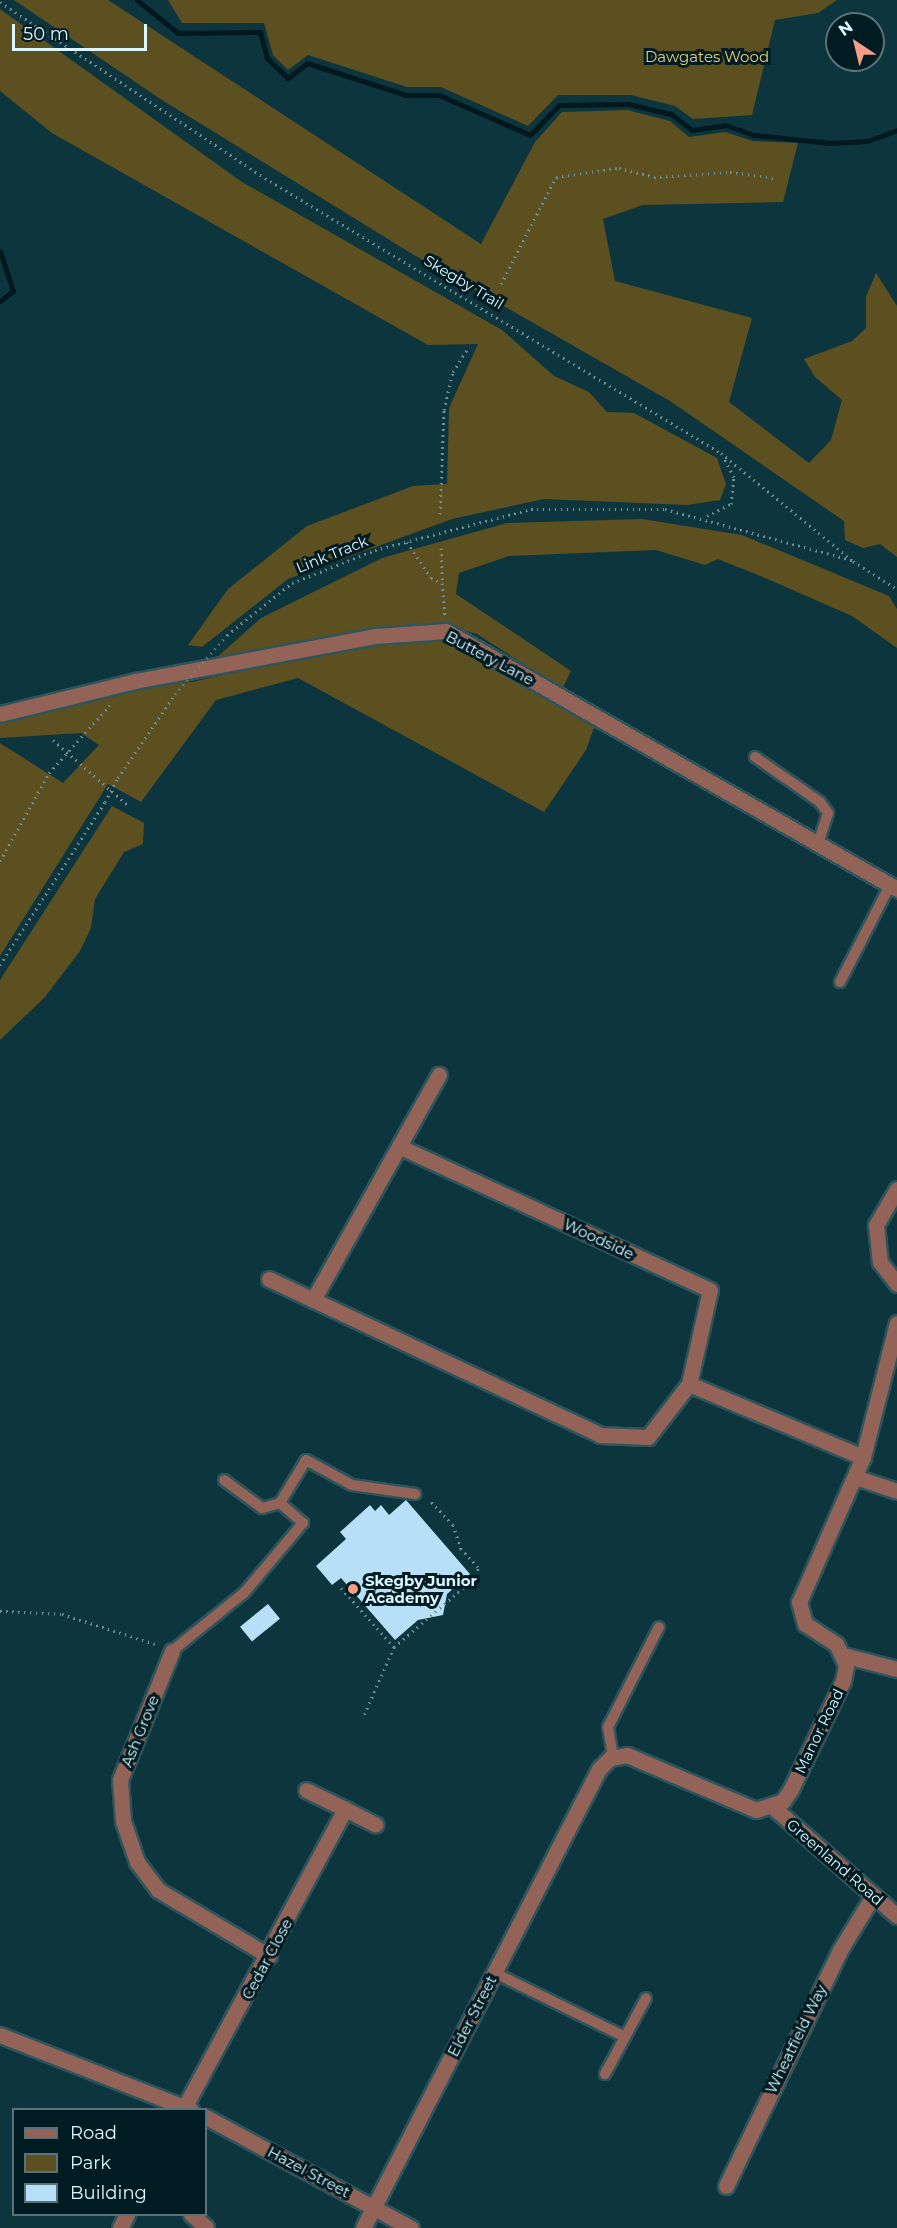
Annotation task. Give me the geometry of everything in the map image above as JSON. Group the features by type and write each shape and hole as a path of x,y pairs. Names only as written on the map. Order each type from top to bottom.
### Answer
{"street":[{"name":"Buttery Lane","path":"0,714 135,681 376,636 446,631 819,841 893,887"},
{"path":"313,1300 439,1075"},
{"name":"Woodside","path":"269,1279 600,1435 648,1437 689,1384 710,1290 400,1147"},
{"path":"897,1189 876,1225 880,1262 897,1284"},
{"path":"897,1323 863,1457 799,1602 805,1624 843,1655 897,1669"},
{"path":"689,1384 863,1457"},
{"path":"855,1476 897,1491"},
{"name":"Ash Grove","path":"172,1651 120,1780 123,1821 137,1862 158,1890 269,1956"},
{"name":"Manor Road","path":"773,1807 791,1790 843,1681 843,1655"},
{"path":"613,1758 644,1759 746,1806 773,1807"},
{"name":"Elder Street","path":"363,2228 569,1825 599,1769 613,1758"},
{"path":"306,1790 375,1824"},
{"name":"Greenland Road","path":"773,1807 897,1916"},
{"name":"Cedar Close","path":"186,2108 269,1956 345,1809"},
{"name":"Wheatfield Way","path":"726,2186 840,1950 873,1896"},
{"path":"0,2035 186,2108"},
{"name":"Hazel Street","path":"207,2118 411,2228"},
{"path":"193,2216 206,2227"}],"lane":[{"path":"754,757 820,802 828,813 819,841"},
{"path":"840,982 893,887"},
{"path":"224,1480 262,1508 280,1503 306,1460 352,1485 415,1494"},
{"path":"172,1651 244,1593 303,1523 280,1503"},
{"path":"613,1758 608,1727 659,1627"},
{"path":"495,1973 625,2037"},
{"path":"605,2074 646,1998"}],"path":[{"name":"Skegby Trail","path":"0,2 50,39 265,178 721,453 854,561"},
{"path":"501,284 556,177 619,168 654,177 730,172 775,178"},
{"path":"441,514 444,410 453,372 468,348"},
{"path":"705,516 730,504 734,477 721,453"},
{"name":"Link Track","path":"0,965 174,694 226,635 292,583 407,542 531,509 665,509 705,516 854,561"},
{"path":"407,542 431,578 442,583"},
{"path":"441,548 446,631"},
{"path":"854,561 897,589"},
{"path":"0,861 49,773 135,681"},
{"path":"53,740 69,750 129,806"},
{"path":"364,1715 394,1647 477,1576 478,1567 461,1550 453,1525 441,1511 415,1494"},
{"path":"341,1588 394,1647"},
{"path":"0,1611 62,1614 126,1631 172,1651"}],"green space":[{"path":"14,0 108,0 481,244 535,142 562,112 627,110 670,121 689,137 725,132 753,141 798,143 783,202 643,205 603,219 615,281 752,318 729,402 809,463 831,440 842,400 815,377 804,359 852,341 866,328 866,297 876,273 897,306 897,557 880,544 863,548 845,540 844,521 670,401 414,255 162,100"},
{"name":"Dawgates Wood","path":"168,0 837,0 818,13 775,20 752,115 693,119 675,106 631,95 558,95 528,126 441,87 407,87 308,55 288,70 273,55 264,23 182,23"},
{"path":"0,9 242,182 502,330 554,376 589,392 607,412 634,413 717,458 726,484 720,500 687,505 544,499 452,519 288,579 202,647 188,645 228,589 307,526 413,486 447,484 449,408 478,344 428,345 52,133 0,91"},
{"path":"642,519 742,535 889,596 897,609 897,648 852,616 763,577 718,559 705,565 656,550 509,556 459,573 456,594 571,671 562,689 477,634 438,623 373,629 214,660 261,618 382,558 507,523"},
{"path":"447,637 595,725 586,750 544,812 298,678 216,700 141,802 108,784 0,956 0,743 63,783 99,745 81,733 0,738 0,722 146,684 192,682 378,640"},
{"path":"112,806 144,823 143,844 124,852 95,899 91,928 80,951 45,997 0,1040 0,980"}],"building":[{"path":"406,1500 470,1574 447,1594 443,1615 418,1620 395,1640 341,1578 332,1585 316,1566 346,1539 340,1532 370,1505 375,1511 381,1505 389,1515"},
{"path":"268,1604 280,1619 252,1641 240,1627"}],"waterway":[{"path":"137,0 178,33 260,32 267,58 288,78 307,63 406,95 439,95 530,135 559,105 628,104 671,114 692,130 726,125 754,135 831,143 867,141 897,130"},
{"path":"0,251 13,291 0,301"}],"place":[{"name":"Skegby Junior Academy","path":"353,1589"}]}
